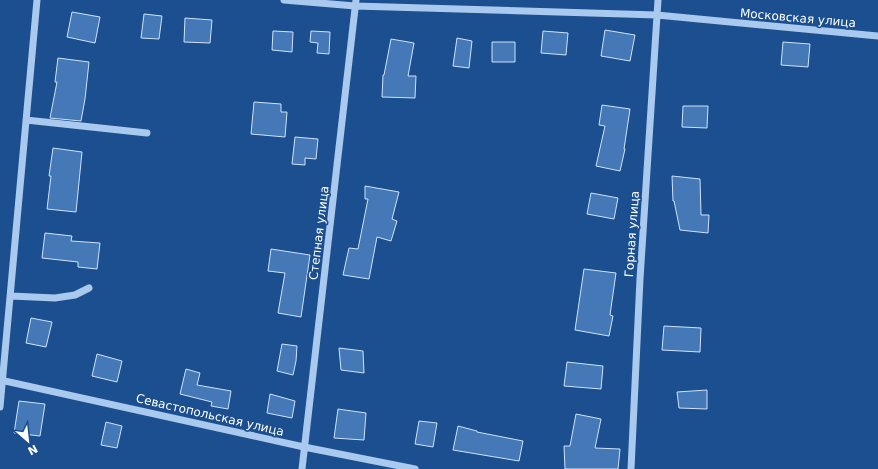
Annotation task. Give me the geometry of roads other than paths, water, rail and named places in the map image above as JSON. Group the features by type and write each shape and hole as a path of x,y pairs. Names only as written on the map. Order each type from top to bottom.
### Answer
{"street":[{"path":"0,406 36,0"},
{"name":"Московская улица","path":"284,0 657,15 878,36"},
{"name":"Горная улица","path":"631,469 640,279 658,0"},
{"name":"Степная улица","path":"302,469 356,3"},
{"path":"26,120 147,133"},
{"path":"10,296 55,298 75,295 89,288"},
{"name":"Севастопольская улица","path":"2,380 304,448 415,469"}]}
